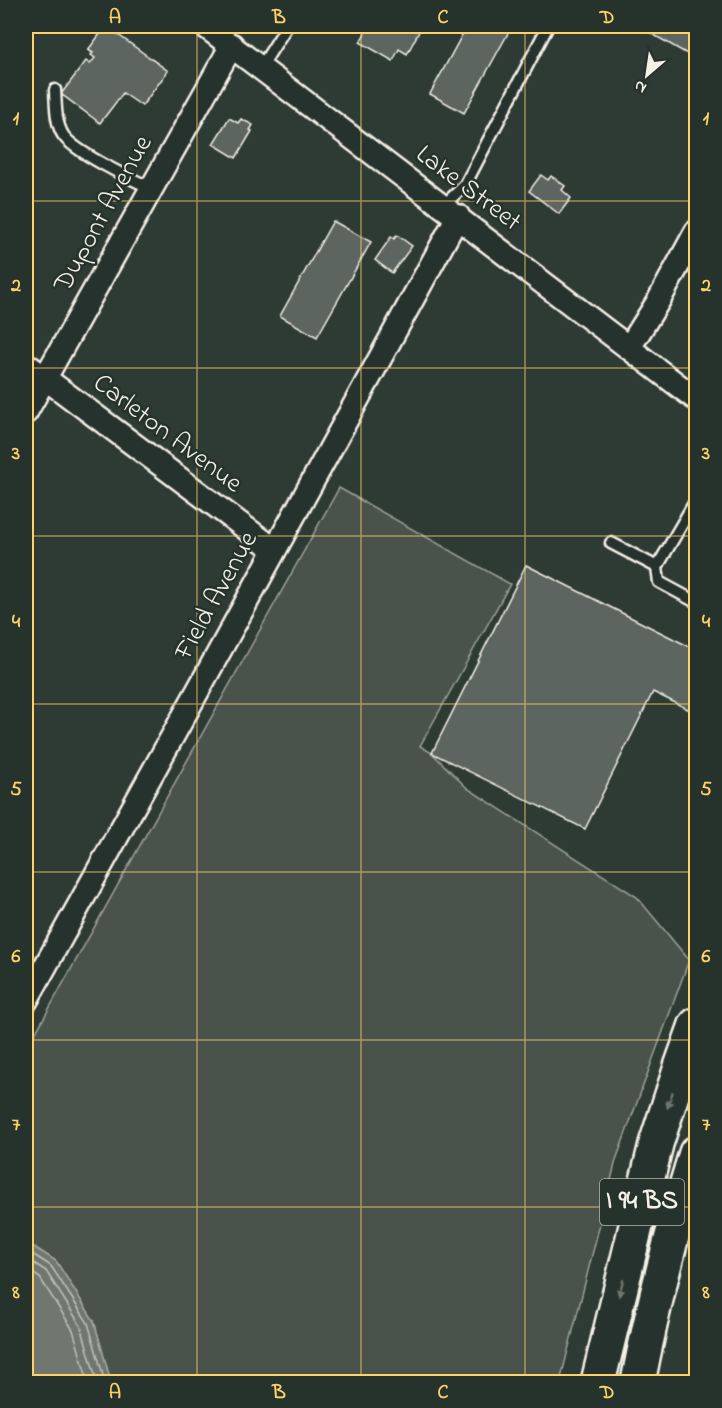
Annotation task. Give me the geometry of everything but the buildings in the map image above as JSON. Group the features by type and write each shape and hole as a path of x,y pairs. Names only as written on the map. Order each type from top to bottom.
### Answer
{"highway":[{"name":"I 94 BS","path":"598,1383 656,1144 696,1025"},
{"name":"I 94 BS","path":"638,1383 645,1344 682,1198 696,1153"}],"street":[{"name":"Lake Street","path":"206,26 696,399"},
{"name":"Dupont Avenue","path":"26,411 232,45"},
{"name":"Field Avenue","path":"26,1001 275,550 450,211"},
{"path":"629,348 659,300 696,232"},
{"name":"Carleton Avenue","path":"26,364 275,550"}],"lane":[{"path":"261,67 287,26"},
{"path":"450,211 548,26"},
{"path":"55,90 56,115 60,129 70,143 151,188"},
{"path":"696,500 657,567 659,582 696,602"},
{"path":"611,543 657,567"}],"shaded area":[{"path":"339,488 510,584 420,746 432,753 467,788 637,897 689,960 616,1160 560,1382 111,1382 94,1321 56,1261 26,1242 26,1050"}],"water":[{"path":"26,1242 56,1261 94,1321 111,1382 26,1382"}]}
